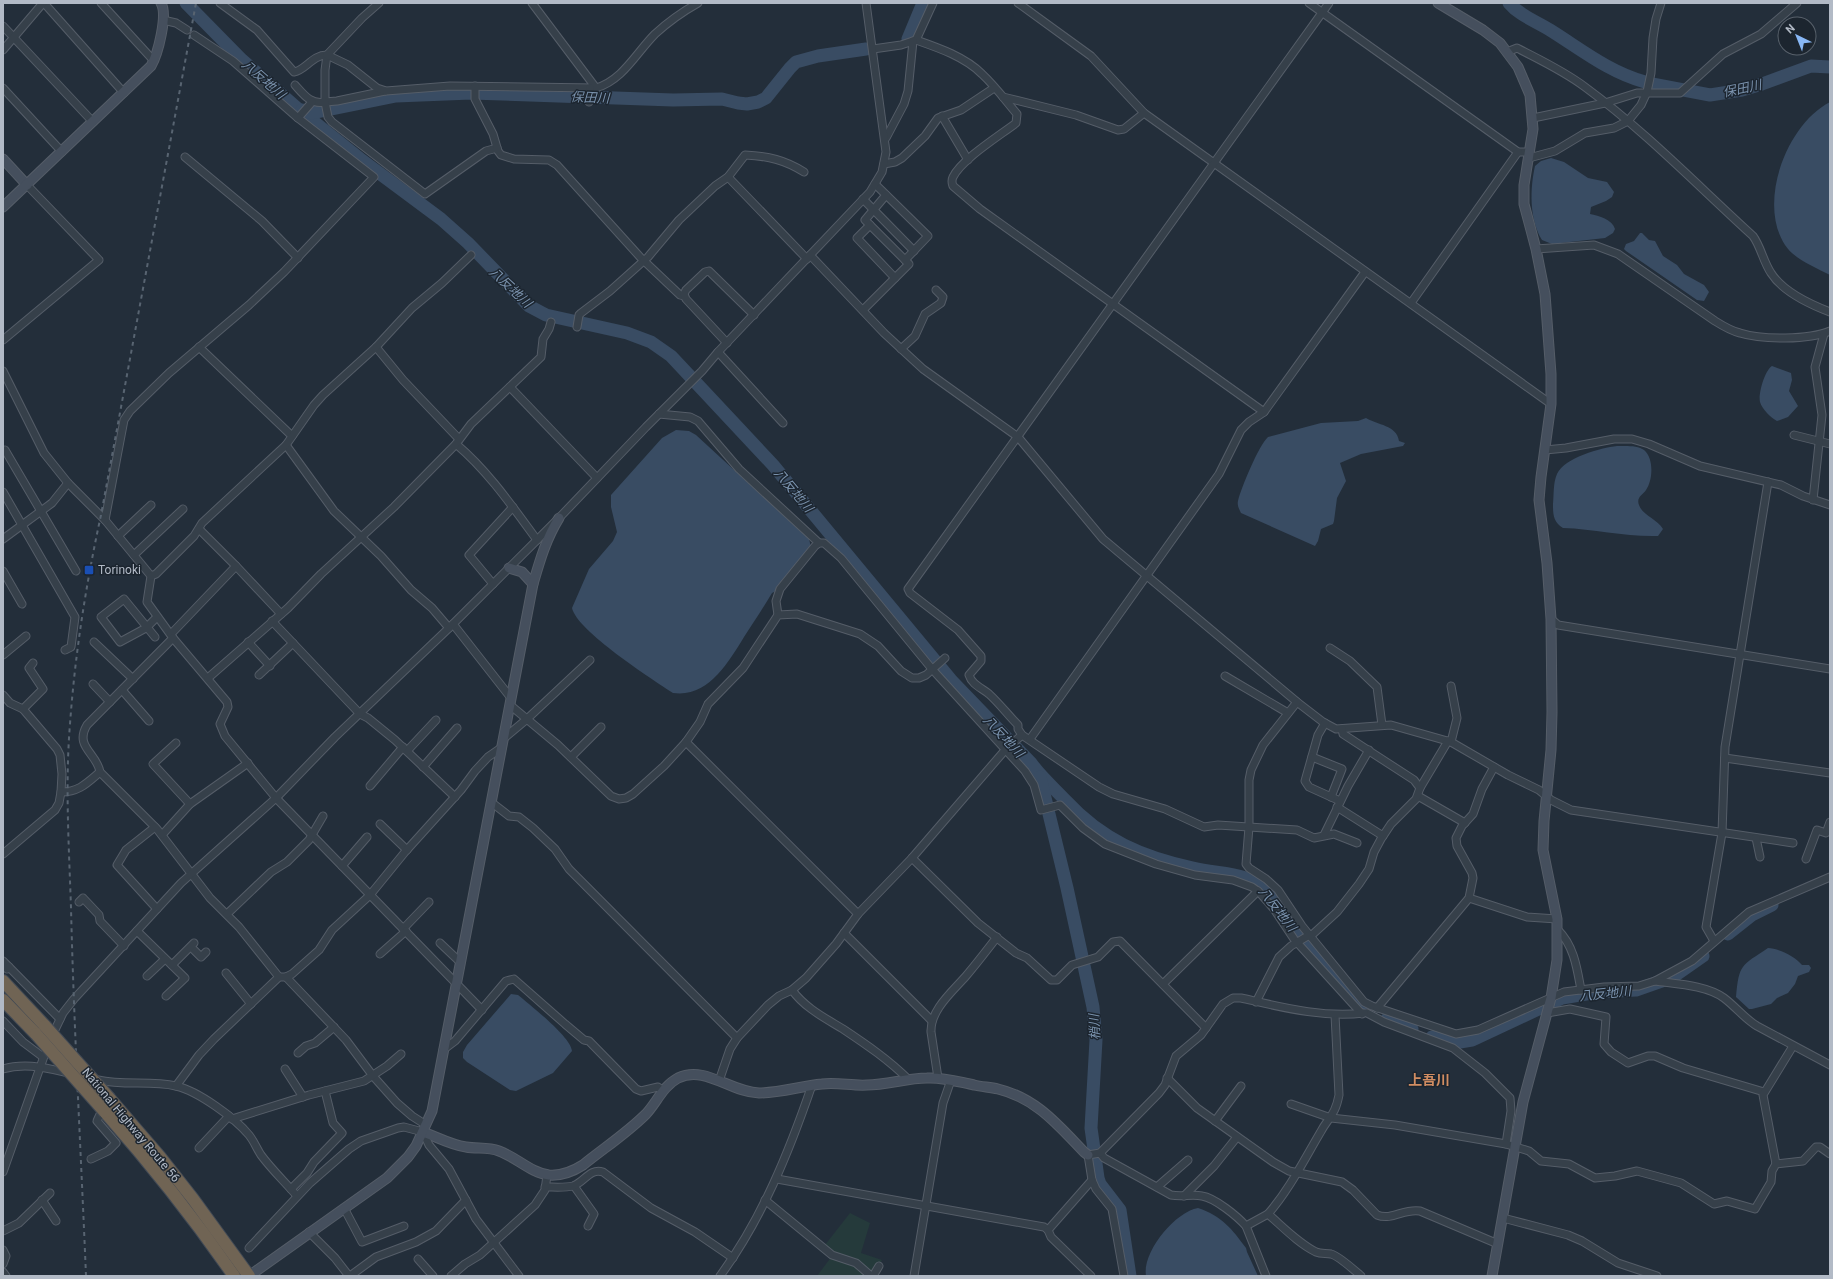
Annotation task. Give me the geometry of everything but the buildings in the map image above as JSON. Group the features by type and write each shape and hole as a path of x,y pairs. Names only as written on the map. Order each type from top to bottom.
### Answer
{"highway":[{"name":"National Highway Route 56","path":"3,981 110,1099 179,1181 249,1276"},
{"name":"National Highway Route 56","path":"3,1000 36,1034 170,1188 234,1276"}],"street":[{"path":"3,50 43,3 124,93"},
{"path":"101,3 154,61"},
{"path":"3,207 124,93 154,61 164,12 161,3"},
{"path":"220,3 256,30 294,72 298,71 316,57 327,55 348,65 377,88 386,91"},
{"path":"379,3 362,18 327,55 325,70 325,102 328,117 332,122 425,194 486,151 497,148"},
{"path":"532,3 591,95"},
{"path":"294,85 312,102 318,103 337,101 386,91 450,86 475,91 591,95 618,76 655,34 682,12 698,3"},
{"path":"3,1172 39,1066 60,1019 74,999 191,874 276,798 559,518 699,374 862,200 875,184 884,164 886,138 866,3"},
{"path":"886,138 904,104 908,90 915,40 933,3"},
{"path":"1018,3 1091,56 1144,113 1551,404"},
{"path":"1310,3 1518,152 1530,155 1555,151 1585,133 1614,128 1628,121 1641,105 1648,92 1651,73 1653,38 1656,19 1661,3"},
{"path":"1020,736 1018,725 988,694 970,679 969,675 981,661 981,656 958,630 910,593 908,589 1329,3"},
{"path":"1438,3 1483,30 1507,52 1520,71 1527,86 1533,118 1530,155 1524,185 1524,204 1536,249 1544,294 1551,374 1551,404 1540,500 1551,619 1552,712 1543,850 1557,919 1557,960 1551,998 1510,1145"},
{"path":"1533,118 1605,103 1636,93 1682,90 1723,54 1761,34 1797,3"},
{"path":"163,20 176,23 187,30"},
{"path":"3,26 15,37 93,122"},
{"path":"105,520 124,420 136,405 199,347 249,305 298,258 374,177 233,61 194,35"},
{"path":"873,49 901,45 915,40 943,50 982,74 1017,114 1016,123 968,160 953,178 953,186 980,209 1264,412"},
{"path":"1507,52 1517,48 1524,51 1576,81 1628,121 1753,236 1759,244 1771,273 1781,284 1810,304 1830,312"},
{"path":"3,88 62,152"},
{"path":"884,164 895,162 902,158 925,136 934,123 942,116 961,110 994,88"},
{"path":"475,91 493,134 498,151 506,157 549,160 557,165 644,260 680,295 684,296 727,343"},
{"path":"1003,97 1076,115 1118,130 1124,129 1144,113"},
{"path":"299,116 312,102"},
{"path":"942,116 968,160"},
{"path":"1411,303 1518,152"},
{"path":"577,326 579,317 590,305 610,291 644,260 680,220 716,186 728,177 745,154 780,159 804,172"},
{"path":"185,157 262,221 298,258"},
{"path":"3,159 99,260 3,340"},
{"path":"728,177 923,369 1018,437 1103,539 1296,702 1325,723 1336,729 1342,730 1391,725 1450,741 1494,767 1539,790 1546,796 1571,810 1793,843"},
{"path":"875,184 928,236 905,260"},
{"path":"863,310 909,264 865,220 886,195"},
{"path":"862,200 914,251"},
{"path":"870,225 858,238 895,278"},
{"path":"1536,249 1594,246 1605,248 1618,254 1715,321 1728,329 1742,334 1790,338 1827,332 1815,366 1822,415 1813,500"},
{"path":"151,576 156,574 199,529 202,523 286,445 314,405 323,395 376,347 412,308 442,283 471,255"},
{"path":"684,296 686,290 705,272 709,271 754,315"},
{"path":"1030,739 1148,576 1219,474 1241,430 1249,422 1264,412 1365,272"},
{"path":"901,349 915,336 926,314 940,302 943,297 936,290"},
{"path":"208,678 281,614 394,507 458,441 471,424 541,357 543,339 551,322"},
{"path":"199,347 292,436"},
{"path":"376,347 403,380 495,484 537,540"},
{"path":"718,352 782,423"},
{"path":"3,371 44,453 68,483 105,520 151,576 147,602 172,636 227,702 228,707 220,724 221,728 276,798 482,1010"},
{"path":"510,387 597,478"},
{"path":"659,414 690,417 698,421 725,450 739,469 819,543 824,543 841,558 933,668 1008,748 1034,785 1041,810 1060,805 1083,828 1105,844 1156,864 1195,875 1233,880 1252,887 1258,891 1274,909 1297,943 1364,1013 1453,1048 1485,1073 1510,1098 1510,1145 1504,1218 1492,1276"},
{"path":"1794,435 1830,444"},
{"path":"1545,450 1566,448 1614,439 1632,439 1649,444 1700,466 1781,485 1813,500 1830,505"},
{"path":"286,445 329,504 361,538 381,556 411,590 451,626 511,702 611,796 619,799 626,798 633,794 664,766 686,742 700,722 708,704 743,668 778,615 776,601 780,589 819,543"},
{"path":"5,450 76,571"},
{"path":"1714,941 1706,927 1722,833 1725,758 1768,482"},
{"path":"3,540 52,503 68,483"},
{"path":"3,492 75,617 71,647 65,650"},
{"path":"118,536 151,505"},
{"path":"493,584 469,555 513,508"},
{"path":"134,555 183,509"},
{"path":"249,1276 387,1178 408,1157 425,1128 432,1111 533,584 548,537 559,518"},
{"path":"199,529 281,614"},
{"path":"236,566 133,679 88,725 83,732 84,745 99,767 100,772 162,835 210,898 227,914 283,977 334,1027 354,1049 373,1076 403,1109 425,1128 453,1144 467,1148 483,1148 497,1151 547,1175 558,1176 566,1174 583,1165 634,1125 647,1113 663,1091 678,1078 687,1075 698,1074 708,1076 744,1091 758,1093 775,1092 812,1085 833,1083 867,1085 938,1078 997,1088 1030,1102 1048,1114 1084,1152 1090,1155 1100,1153 1159,1093 1165,1084 1176,1056 1196,1040 1227,1000 1241,998 1291,1010 1335,1015 1388,1011"},
{"path":"509,568 522,572 533,584"},
{"path":"3,571 22,604"},
{"path":"155,637 146,628 124,599 101,617 120,642 146,628 157,617"},
{"path":"778,615 797,614 860,634 878,646 901,671 912,678 926,675 943,659"},
{"path":"1551,619 1558,625 1830,669"},
{"path":"272,621 360,714 379,726 456,797"},
{"path":"3,655 26,636"},
{"path":"94,642 133,679"},
{"path":"248,642 270,666"},
{"path":"260,675 293,643"},
{"path":"1330,648 1350,661 1377,687 1382,725"},
{"path":"176,1086 199,1055 251,1004 283,977 319,950 335,926 370,895 407,850 456,797 475,771 488,757 590,660"},
{"path":"22,708 43,689 29,668 33,663"},
{"path":"1226,676 1288,713"},
{"path":"93,684 110,702"},
{"path":"1256,1002 1279,957 1297,943 1313,934 1336,912 1366,875 1377,845 1391,824 1418,796 1420,788 1450,741 1457,718 1450,686"},
{"path":"122,690 149,721"},
{"path":"3,695 10,703 22,708 57,749 62,763 61,792 59,803 55,810 3,854"},
{"path":"1296,702 1263,745 1251,770 1250,827 1246,864 1278,890 1309,935 1364,1002 1456,1034 1478,1030 1564,992 1639,986 1655,981 1692,961 1749,912 1830,878"},
{"path":"370,786 405,749 436,720"},
{"path":"1325,723 1318,735 1306,777 1306,785 1331,797 1383,836"},
{"path":"571,757 601,727"},
{"path":"1342,730 1343,734 1414,780 1420,788"},
{"path":"423,767 456,732"},
{"path":"1020,736 1030,739 1084,778 1113,794 1150,803 1204,827 1218,825 1297,830 1314,838 1334,834 1357,843"},
{"path":"719,1081 730,1048 737,1038 779,996 792,990 806,978 858,914 912,858 1020,736"},
{"path":"686,742 858,914"},
{"path":"176,743 153,764 190,804"},
{"path":"1324,835 1368,750"},
{"path":"1312,756 1342,769 1331,797"},
{"path":"1725,758 1830,773"},
{"path":"162,835 190,804 248,763"},
{"path":"1378,1008 1469,898 1473,878 1472,873 1455,842 1459,830 1473,814 1482,789 1494,767"},
{"path":"61,792 76,791 82,788 100,772"},
{"path":"1418,796 1464,823"},
{"path":"491,802 509,816 519,817 545,839 569,869 737,1038"},
{"path":"227,914 271,872 287,862 312,835 323,816"},
{"path":"1806,859 1817,830 1826,833 1830,822"},
{"path":"380,824 407,850"},
{"path":"155,827 126,850 117,865 157,909"},
{"path":"342,866 367,837"},
{"path":"1756,838 1760,857"},
{"path":"912,858 978,923 1016,953 1028,958 1051,980 1057,980 1072,966 1098,956 1113,942 1120,941 1206,1028"},
{"path":"1163,984 1258,891"},
{"path":"79,902 83,898 99,915 100,921 124,946"},
{"path":"1469,898 1527,917 1557,919"},
{"path":"380,954 405,930 429,902"},
{"path":"1558,930 1567,941 1575,957 1581,990"},
{"path":"137,931 185,978 166,996"},
{"path":"844,933 932,1021"},
{"path":"938,1078 931,1032 932,1021 945,1000 997,937"},
{"path":"440,942 460,962"},
{"path":"172,965 192,945 201,957 206,952"},
{"path":"147,976 165,959"},
{"path":"3,962 60,1019"},
{"path":"226,973 251,1004"},
{"path":"443,1050 455,1040 506,981 514,980 584,1040 589,1041 636,1089 641,1091 658,1087 663,1091"},
{"path":"1655,981 1688,986 1717,995 1729,1002 1748,1021 1830,1065"},
{"path":"792,990 804,1004 870,1047 892,1063 909,1080"},
{"path":"1547,1013 1570,1009 1606,1017 1604,1044 1611,1052 1628,1063 1648,1056 1655,1056 1683,1068 1764,1092"},
{"path":"1246,1226 1268,1214 1296,1172 1321,1130 1337,1108 1339,1095 1335,1015"},
{"path":"3,1021 23,1042 43,1057"},
{"path":"298,1053 306,1046 315,1043 334,1027"},
{"path":"1291,1104 1330,1118 1394,1124 1510,1145 1529,1151 1541,1161 1569,1164 1595,1178 1615,1176 1636,1170 1681,1183 1714,1204 1727,1201 1755,1209 1771,1182 1772,1171 1776,1164 1763,1095 1794,1046"},
{"path":"199,1148 231,1117 364,1081 373,1076 401,1054"},
{"path":"3,1069 24,1066 39,1066 112,1083 157,1084 176,1086 186,1089 231,1117 248,1134 262,1155 297,1196"},
{"path":"285,1070 303,1097"},
{"path":"1167,1078 1174,1083 1198,1108 1281,1168 1342,1182 1353,1190 1377,1215 1382,1217 1392,1216 1408,1210 1420,1211 1498,1244"},
{"path":"914,1276 943,1102 951,1080"},
{"path":"91,1159 108,1151 116,1143 97,1121 112,1083"},
{"path":"720,1276 744,1242 776,1179 796,1132 812,1085"},
{"path":"1215,1121 1241,1086"},
{"path":"291,1189 342,1133 333,1123 325,1091"},
{"path":"249,1248 297,1196 341,1155 361,1141 398,1128 425,1128"},
{"path":"425,1128 429,1145 449,1169 476,1219 519,1276"},
{"path":"1184,1196 1214,1166 1237,1137"},
{"path":"1776,1164 1803,1161 1816,1147 1820,1147 1830,1154"},
{"path":"1100,1153 1104,1158 1171,1195 1201,1195 1228,1210 1246,1226 1266,1276"},
{"path":"1090,1155 1092,1180 1101,1196 1112,1209 1124,1276"},
{"path":"1157,1187 1188,1160"},
{"path":"545,1187 574,1186 592,1173 598,1171 603,1172 651,1208 665,1217 679,1222 733,1258"},
{"path":"451,1276 494,1243 535,1205 541,1198 547,1175"},
{"path":"776,1179 1044,1227 1048,1230 1051,1237 1091,1276"},
{"path":"1048,1230 1092,1180"},
{"path":"574,1186 594,1214 588,1226"},
{"path":"3,1231 19,1223 50,1193"},
{"path":"42,1200 56,1221"},
{"path":"309,1232 335,1258 349,1276 376,1257 416,1242 432,1234 442,1226 466,1200"},
{"path":"765,1200 832,1255 856,1263 872,1276 879,1266"},
{"path":"344,1208 362,1242 404,1226"},
{"path":"1268,1214 1296,1239 1316,1252 1322,1254 1332,1254 1361,1276"},
{"path":"1504,1218 1568,1235 1582,1241 1618,1263 1657,1276"},
{"path":"3,1250 6,1256 3,1264"},
{"path":"418,1259 433,1276"},
{"path":"3,1272 6,1276"}],"green space":[{"path":"850,1213 870,1223 861,1253 882,1260 872,1276 817,1276 835,1252 825,1245"}],"water":[{"path":"1830,102 1830,275 1806,263 1789,250 1785,245 1777,227 1774,208 1776,187 1781,166 1789,146 1801,128 1815,113"},
{"path":"1551,158 1564,162 1588,178 1607,182 1614,192 1612,197 1591,207 1590,214 1608,220 1615,229 1613,233 1605,238 1552,244 1542,240 1535,223 1533,213 1532,184 1535,166 1541,161"},
{"path":"1640,233 1642,233 1649,240 1655,241 1663,256 1677,265 1684,274 1704,285 1709,292 1704,301 1697,300 1624,249 1626,244 1634,241"},
{"path":"1772,366 1791,373 1792,380 1789,391 1798,406 1788,417 1777,421 1770,416 1760,402 1761,388 1769,368"},
{"path":"1366,418 1391,429 1395,432 1399,441 1405,443 1403,446 1361,454 1340,463 1346,481 1337,498 1334,521 1333,524 1321,529 1315,546 1241,513 1238,507 1240,495 1255,457 1268,437 1321,423 1358,421"},
{"path":"676,430 689,431 696,435 809,539 811,547 776,591 772,593 738,647 716,677 697,690 685,693 673,693 616,654 587,629 577,618 572,608 589,569 613,541 617,532 611,507 611,495 662,438"},
{"path":"1617,446 1641,448 1650,458 1650,481 1638,502 1643,512 1657,522 1663,529 1658,536 1563,528 1555,520 1553,508 1554,485 1557,474 1561,468 1575,458 1584,454"},
{"path":"1768,948 1772,948 1786,954 1796,959 1802,965 1809,965 1811,968 1809,972 1798,976 1795,984 1788,993 1777,998 1771,1004 1749,1009 1736,997 1738,978 1743,967 1747,963"},
{"path":"511,994 518,995 558,1030 570,1045 572,1051 553,1073 516,1091 510,1090 463,1058 463,1052 467,1045"},
{"path":"1198,1208 1214,1215 1231,1229 1246,1248 1258,1276 1146,1276 1146,1266 1149,1256 1162,1234 1180,1217 1189,1211"}],"waterway":[{"name":"八反地川","path":"186,3 242,60 298,109 363,161 441,219 468,243 529,306 546,315 627,333 651,342 671,356 773,465 951,680 1080,815 1109,836 1140,852 1174,864 1243,877 1261,886 1270,893 1309,950 1364,1009"},
{"name":"保田川","path":"908,39 923,3"},
{"name":"保田川","path":"1509,3 1523,15 1550,30 1596,60 1632,78 1645,82"},
{"name":"保田川","path":"302,110 312,113 396,96 471,93 673,100 722,99 747,104 758,102 766,98 796,62 818,56 866,49"},
{"name":"保田川","path":"1652,84 1710,95 1742,90 1811,66 1830,67"},
{"name":"梢川","path":"1040,777 1067,888 1093,1007 1096,1040 1091,1128 1098,1178 1100,1184 1120,1210 1130,1276"},
{"name":"八反地川","path":"1728,934 1752,915 1772,905"},
{"name":"八反地川","path":"1432,1037 1454,1043 1472,1040 1562,998 1598,992 1636,990 1673,977 1703,956"},
{"name":"八反地川","path":"1387,1019 1412,1029"}],"railway":[{"path":"86,1276 68,816 68,770 72,698 78,645 91,567 196,3"}],"place":[{"name":"Torinoki","path":"89,570"}],"district":[{"name":"上吾川","path":"1429,1080"}]}
